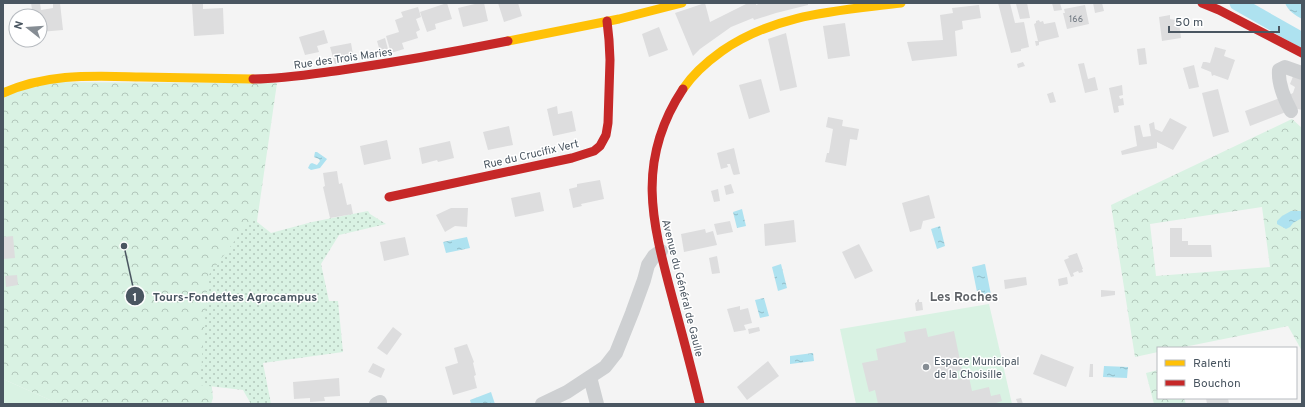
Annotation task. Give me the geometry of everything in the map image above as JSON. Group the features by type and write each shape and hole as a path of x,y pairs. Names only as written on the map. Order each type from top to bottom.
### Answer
{"street":[{"name":"Rue des Trois Maries","path":"3,93 14,88 48,78 73,76 267,78 311,74 398,62 485,46 607,21 682,3"},
{"name":"Avenue du Général de Gaulle","path":"700,404 661,252 653,213 653,163 656,144 671,107 692,77 717,54 751,33 790,19 901,3"},
{"path":"1202,3 1219,10 1302,54"},
{"name":"Rue du Crucifix Vert","path":"389,197 572,158 592,152 605,139 608,115 611,60 610,35 607,21"},
{"path":"1291,111 1287,104 1278,77 1279,70 1286,67 1302,73"},
{"path":"542,404 567,392 605,367 616,353 632,313 648,265 654,256 661,252"},
{"path":"590,377 597,404"}],"green space":[{"path":"31,82 277,83 255,235 208,351 213,398 211,404 59,404 3,379 3,93"},
{"path":"1292,119 1302,128 1302,351 1288,326 1184,347 1157,347 1157,352 1135,357 1111,205","holes":["1262,207 1270,267 1156,276 1150,224"]},
{"path":"368,211 370,214 386,224 339,235 321,264 329,301 338,301 343,352 263,363 271,404 251,404 243,390 200,385 208,276 252,218 271,233 312,222"},
{"name":"Espace Municipal de la Choisille","path":"989,304 1012,404 856,404 840,329"},
{"path":"1157,370 1157,399 1184,399 1186,404 1154,404 1146,373"},
{"path":"3,379 59,404 3,404"}],"water":[{"path":"1285,3 1302,3 1302,19 1290,11"},
{"path":"315,152 327,159 320,168 311,170 308,168 310,164 312,163 317,165 320,161 314,157"},
{"path":"742,209 746,226 737,228 733,212"},
{"path":"1291,211 1302,211 1302,218 1286,229 1277,224 1277,221 1282,216"},
{"path":"940,226 945,246 937,249 931,229"},
{"path":"467,237 470,248 446,253 443,242"},
{"path":"781,264 787,288 778,291 772,267"},
{"path":"985,264 991,295 978,297 972,267"},
{"path":"764,298 769,316 760,318 755,300"},
{"path":"813,353 814,361 790,364 790,356"},
{"path":"1104,366 1128,367 1127,378 1103,377"},
{"path":"491,392 495,404 471,404 470,400"}],"building":[{"path":"31,3 40,3 41,8 32,8"},
{"path":"53,3 60,3 63,30 48,31 48,9 53,8"},
{"path":"203,3 203,9 223,8 224,34 194,36 192,4"},
{"path":"447,3 452,19 435,24 436,29 427,32 420,12"},
{"path":"484,3 488,21 463,27 458,8"},
{"path":"498,3 518,3 522,16 504,22"},
{"path":"705,3 710,22 748,3 756,3 756,5 761,3 808,3 808,5 754,20 753,18 731,27 700,49 693,56 675,13"},
{"path":"998,3 1010,3 1015,23 1024,22 1029,47 1021,49 1021,51 1011,53"},
{"path":"1027,3 1030,18 1020,19 1016,4"},
{"path":"1052,3 1060,3 1062,10 1054,11"},
{"path":"1093,3 1102,3 1104,11 1095,13"},
{"path":"979,5 981,18 962,21 963,29 955,31 957,56 912,61 907,42 943,40 940,15 953,13 952,8"},
{"path":"1085,5 1089,24 1067,29 1063,13 1065,13 1064,9"},
{"path":"418,7 421,17 416,19 420,30 416,32 418,38 402,43 404,49 391,53 386,36 399,32 395,20 403,17 401,12"},
{"path":"1170,15 1170,19 1179,22 1181,38 1162,41 1159,17"},
{"path":"1039,20 1040,22 1043,21 1044,24 1055,22 1059,37 1039,42 1039,45 1036,46 1035,41 1038,41 1034,24"},
{"path":"845,23 850,56 828,59 823,26"},
{"path":"659,27 668,50 649,57 642,34"},
{"path":"324,30 328,43 317,46 319,52 305,55 299,37"},
{"path":"786,33 797,87 780,91 768,39"},
{"path":"385,38 389,53 381,55 377,41"},
{"path":"351,43 354,61 335,64 330,47"},
{"path":"1215,47 1226,50 1224,56 1235,60 1228,80 1214,75 1212,76 1211,72 1201,68 1203,62 1210,63"},
{"path":"1145,48 1147,64 1139,65 1137,49"},
{"path":"1023,62 1025,66 1018,68 1017,64"},
{"path":"1084,63 1088,79 1095,77 1098,90 1085,93 1078,64"},
{"path":"1194,65 1199,87 1189,89 1183,68"},
{"path":"1294,74 1302,77 1302,110 1294,108 1289,95 1293,93 1295,87 1290,84"},
{"path":"761,79 770,112 749,119 739,85"},
{"path":"1122,85 1123,95 1119,96 1120,99 1123,98 1124,105 1118,106 1119,112 1114,113 1109,88"},
{"path":"1218,89 1229,132 1213,137 1202,93"},
{"path":"1053,92 1056,102 1050,103 1047,94"},
{"path":"1280,98 1286,112 1250,126 1245,111"},
{"path":"557,106 558,114 572,111 576,131 553,136 547,109"},
{"path":"828,117 843,120 842,126 859,129 857,140 850,139 846,166 825,162 827,153 829,153 833,129 826,127"},
{"path":"1170,118 1187,127 1173,150 1157,142 1157,148 1122,155 1121,151 1137,146 1134,126 1140,125 1143,137 1151,136 1149,124 1154,122 1155,129 1162,132"},
{"path":"509,126 513,145 488,150 483,132"},
{"path":"387,140 391,159 364,165 360,146"},
{"path":"450,141 454,158 422,164 419,148"},
{"path":"734,148 740,174 734,175 730,164 727,164 728,167 721,169 717,153"},
{"path":"337,171 339,184 342,183 347,205 351,204 353,214 330,218 323,187 325,186 323,173"},
{"path":"600,180 604,199 581,204 582,206 573,208 569,189 577,187 577,184"},
{"path":"731,184 734,193 726,195 724,186"},
{"path":"718,189 720,201 714,202 711,191"},
{"path":"540,192 544,211 515,217 511,198"},
{"path":"929,195 935,218 923,221 921,229 910,232 902,203"},
{"path":"451,208 468,208 467,227 455,226 445,232 436,215"},
{"path":"794,220 796,242 765,246 764,224"},
{"path":"730,221 733,232 717,235 714,224"},
{"path":"1170,228 1182,228 1182,241 1188,241 1188,245 1211,245 1212,257 1170,257"},
{"path":"705,229 706,233 713,231 717,245 684,252 681,234"},
{"path":"13,236 15,258 3,259 3,237"},
{"path":"405,237 409,255 384,261 380,242"},
{"path":"859,244 873,271 855,279 842,252"},
{"path":"1077,253 1083,272 1079,273 1078,271 1073,273 1074,276 1071,277 1064,260 1069,258 1068,256"},
{"path":"717,256 720,273 712,274 709,258"},
{"path":"17,275 18,285 6,287 5,276"},
{"path":"1026,277 1027,285 1005,289 1004,280"},
{"path":"1067,277 1068,284 1059,286 1058,279"},
{"path":"1101,290 1115,291 1115,295 1101,297"},
{"path":"919,299 919,302 922,302 923,310 916,311 915,303"},
{"path":"740,306 740,310 748,308 752,323 744,325 746,330 734,332 727,309"},
{"path":"393,327 402,334 387,355 377,348"},
{"path":"759,327 760,331 749,334 748,329"},
{"path":"926,328 928,337 954,331 962,370 952,372 953,380 969,377 972,391 989,387 991,396 1000,394 1002,401 993,404 878,404 875,390 869,392 862,363 878,360 876,349 906,342 904,332"},
{"path":"467,344 474,362 476,375 474,376 477,388 453,395 445,367 458,363 454,348"},
{"path":"1041,354 1074,367 1066,387 1033,374"},
{"path":"768,361 779,376 747,400 737,387"},
{"path":"373,363 385,369 381,378 368,372"},
{"path":"1090,364 1093,364 1093,377 1089,377"},
{"path":"339,378 340,396 324,397 325,401 310,402 310,398 294,399 293,382"},
{"path":"1021,398 1023,404 1018,404 1016,399"},
{"path":"1206,399 1228,399 1229,404 1207,404"}],"waterway":[{"path":"1237,3 1302,40"}],"traffic: slow":[{"path":"508,41 619,19 682,3"},
{"path":"683,89 706,63 722,51 743,38 764,29 786,21 808,16 901,3"},
{"path":"3,93 37,82 88,76 253,79"}],"traffic: jam":[{"path":"1202,3 1219,10 1302,53"},
{"path":"389,197 572,158 594,151 600,146 606,135 608,123 610,60 607,21"},
{"path":"253,79 286,77 383,64 508,41"},
{"path":"683,89 668,116 658,143 653,169 652,195 655,221 666,275 700,404"}],"place":[{"name":"Tours-Fondettes Agrocampus","path":"124,246"},
{"name":"Espace Municipal de la Choisille","path":"926,367"}],"district":[{"name":"Les Roches","path":"964,296"}]}
